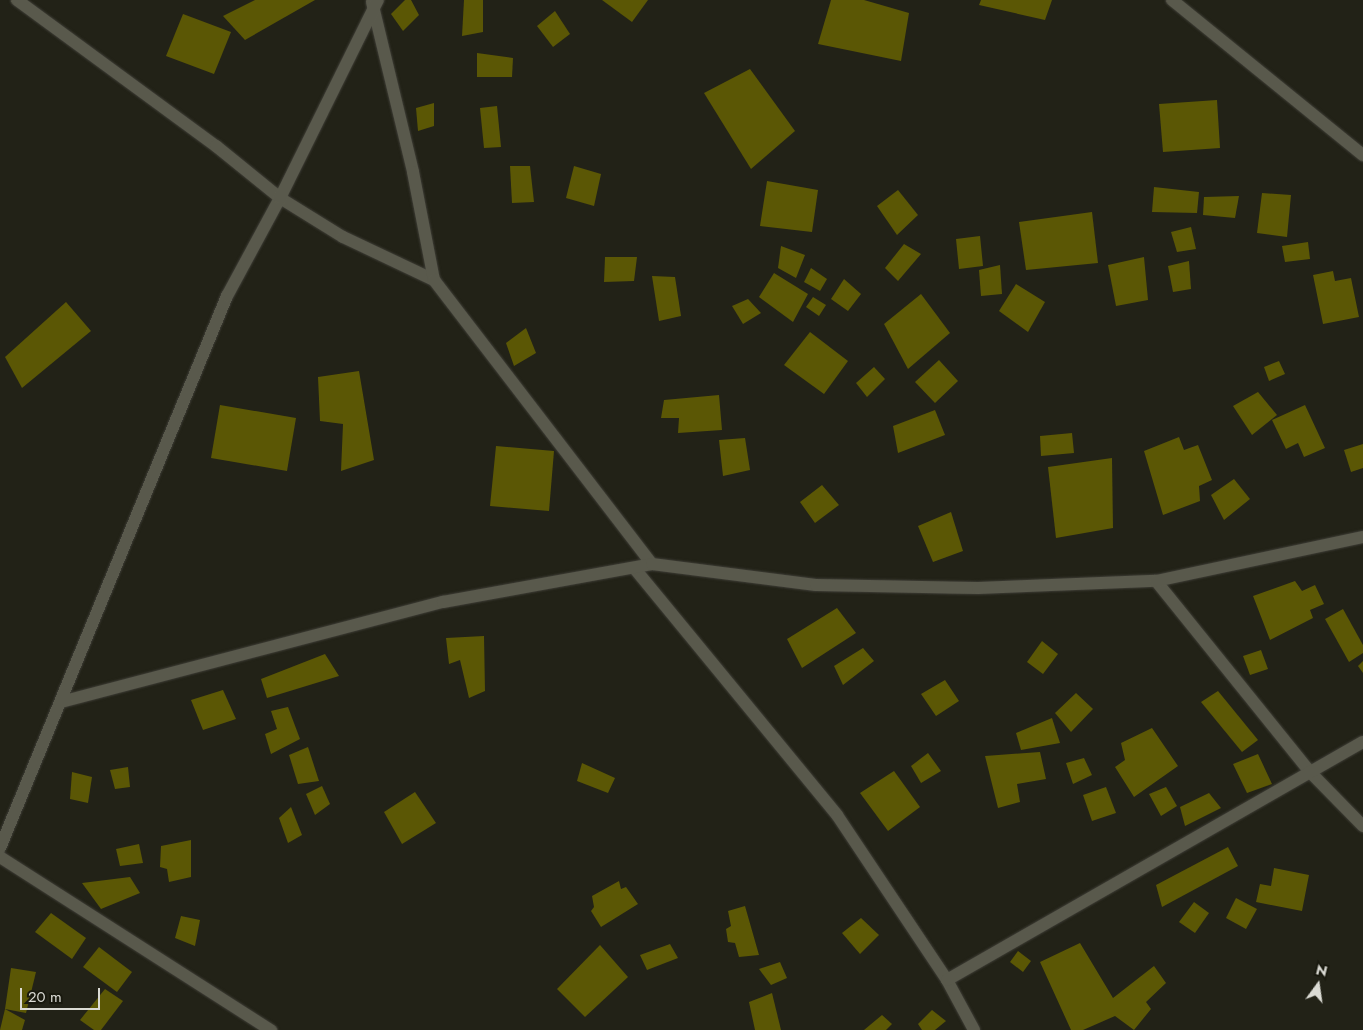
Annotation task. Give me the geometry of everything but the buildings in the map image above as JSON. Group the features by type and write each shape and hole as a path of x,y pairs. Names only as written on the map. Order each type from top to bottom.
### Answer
{"street":[{"path":"17,0 216,146 280,198 343,237 434,280"},
{"path":"1172,0 1363,155"},
{"path":"0,848 227,296 280,198 374,2"},
{"path":"374,2 413,172 434,280 652,564"},
{"path":"61,702 443,602 635,569 652,564 816,585 978,588 1156,581 1363,538"},
{"path":"635,569 837,815 947,980 974,1030"},
{"path":"1156,581 1312,774 1363,826"},
{"path":"947,980 1312,774 1363,742"},
{"path":"0,857 271,1030"}]}
